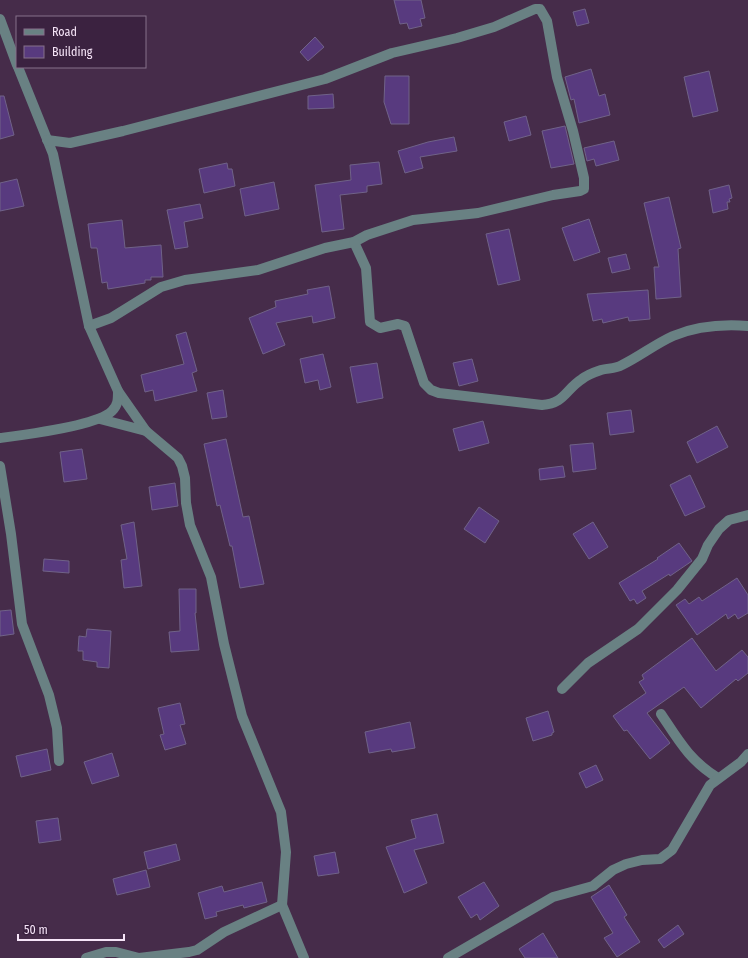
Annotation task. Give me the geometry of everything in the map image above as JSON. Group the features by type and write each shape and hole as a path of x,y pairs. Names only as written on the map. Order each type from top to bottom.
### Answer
{"street":[{"path":"47,140 70,143 123,131 325,79 392,53 457,38 494,27 540,9 547,21 557,77 575,139 584,178 584,189 580,191 553,195 478,213 413,220 367,235 354,242 325,248 258,270 184,280 161,287 112,318 89,326"},
{"path":"0,19 16,63"},
{"path":"18,68 53,154 89,326 118,392 146,431 178,458 182,466 185,478 186,503 190,525 210,578 224,644 242,716 280,812 286,852 282,905 304,958"},
{"path":"354,242 366,268 370,322 380,328 398,324 406,326 424,383 430,390 439,393 542,405 553,404 561,399 581,379 602,369 610,369 621,365 674,336 704,327 723,324 748,326"},
{"path":"0,438 46,431 100,419 111,412 118,403 118,392"},
{"path":"100,419 146,431"},
{"path":"0,466 11,534 22,624 49,696 57,728 59,761"},
{"path":"562,689 588,662 638,629 677,590 702,559 708,545 729,520 748,515"},
{"path":"661,714 684,748 701,768 718,778"},
{"path":"448,958 552,897 593,886 613,870 626,864 660,859 672,850 710,785 741,762 748,754"},
{"path":"86,958 106,952 116,952 139,958 197,950 224,932 282,905"}],"building":[{"path":"394,0 421,0 425,18 420,19 422,26 409,29 407,23 400,24"},
{"path":"585,9 589,23 577,26 573,12"},
{"path":"315,37 324,47 308,61 300,52"},
{"path":"591,69 599,96 605,94 610,115 579,123 574,99 571,100 565,77"},
{"path":"709,71 718,111 693,117 684,77"},
{"path":"385,76 409,76 409,124 391,124 384,102"},
{"path":"333,94 334,108 308,109 308,96"},
{"path":"0,96 4,96 14,135 0,139"},
{"path":"526,116 531,135 509,141 504,122"},
{"path":"565,126 574,164 551,168 542,131"},
{"path":"454,137 457,151 420,157 423,168 405,173 398,151 428,142"},
{"path":"614,141 619,160 596,166 594,159 587,161 584,148"},
{"path":"379,162 382,184 367,186 367,192 340,195 344,229 322,232 315,185 351,180 350,165"},
{"path":"227,163 228,169 232,169 235,186 204,193 199,169"},
{"path":"17,179 24,206 0,211 0,183"},
{"path":"274,182 279,209 245,216 240,189"},
{"path":"729,185 732,198 729,199 730,202 727,202 728,209 713,213 709,190"},
{"path":"669,197 681,248 678,249 681,297 656,299 654,267 659,267 644,203"},
{"path":"200,204 203,218 184,222 188,247 175,249 167,210"},
{"path":"589,219 600,252 574,261 562,228"},
{"path":"122,220 125,248 161,245 163,277 151,277 151,280 145,280 145,283 108,289 107,282 102,283 97,248 91,248 88,224"},
{"path":"509,229 520,280 498,285 486,234"},
{"path":"626,254 630,269 612,273 608,258"},
{"path":"329,286 335,318 313,323 312,316 276,323 285,345 263,354 249,318 276,307 275,301 308,294 307,290"},
{"path":"648,290 650,319 629,321 628,317 603,323 602,319 593,321 587,294"},
{"path":"186,332 197,371 192,373 197,391 155,401 153,390 145,392 141,375 184,364 176,335"},
{"path":"323,354 331,387 320,390 318,380 305,383 300,359"},
{"path":"472,359 478,381 459,386 453,363"},
{"path":"377,363 383,398 357,403 350,367"},
{"path":"223,390 227,417 212,419 207,393"},
{"path":"631,410 634,432 610,435 607,413"},
{"path":"483,421 489,443 459,451 453,429"},
{"path":"717,426 728,447 697,463 687,442"},
{"path":"226,439 243,517 249,516 264,584 240,588 232,546 230,546 220,505 217,506 204,444"},
{"path":"593,443 596,469 573,472 570,445"},
{"path":"82,449 87,479 64,482 60,452"},
{"path":"563,466 565,477 540,480 539,469"},
{"path":"690,475 705,507 685,516 670,485"},
{"path":"175,483 178,506 152,510 149,487"},
{"path":"479,507 499,521 485,543 464,529"},
{"path":"134,522 142,586 124,588 121,560 127,559 121,525"},
{"path":"593,522 608,547 589,559 573,534"},
{"path":"679,543 692,561 670,576 669,574 642,591 646,598 637,604 634,599 630,601 619,583 658,559 657,558"},
{"path":"44,559 69,561 69,573 43,571"},
{"path":"737,578 748,595 748,613 738,619 735,614 728,619 726,614 697,635 676,605 685,599 689,604 699,597 702,601"},
{"path":"179,589 196,589 195,613 199,650 171,652 169,632 180,631"},
{"path":"11,610 14,634 0,636 0,611"},
{"path":"87,629 111,631 109,668 97,667 97,662 83,660 83,651 78,651 79,636 86,637"},
{"path":"692,638 716,671 742,650 748,657 748,673 738,681 736,679 701,708 684,687 647,713 670,743 650,759 627,730 624,731 613,716 646,693 639,682 644,679 642,675"},
{"path":"180,703 185,724 180,725 186,744 165,750 160,735 164,734 158,708"},
{"path":"548,711 554,732 552,735 533,741 526,718"},
{"path":"410,722 415,748 392,752 391,749 369,753 365,732"},
{"path":"47,749 51,770 21,777 16,756"},
{"path":"112,753 119,776 92,784 84,762"},
{"path":"596,765 603,780 586,788 579,773"},
{"path":"437,814 444,843 414,850 427,883 404,893 386,847 416,838 411,820"},
{"path":"58,818 61,840 39,843 36,821"},
{"path":"176,844 180,860 148,869 144,852"},
{"path":"335,852 339,873 318,876 314,856"},
{"path":"146,870 150,887 117,895 113,879"},
{"path":"262,882 267,902 244,908 243,905 216,912 217,916 205,919 198,893 222,886 224,892"},
{"path":"484,882 499,906 480,920 477,914 471,918 458,897"},
{"path":"609,885 627,915 624,917 640,942 617,957 604,938 613,933 591,897"},
{"path":"678,925 684,934 664,948 658,940"},
{"path":"543,933 558,958 525,958 519,949"}]}
